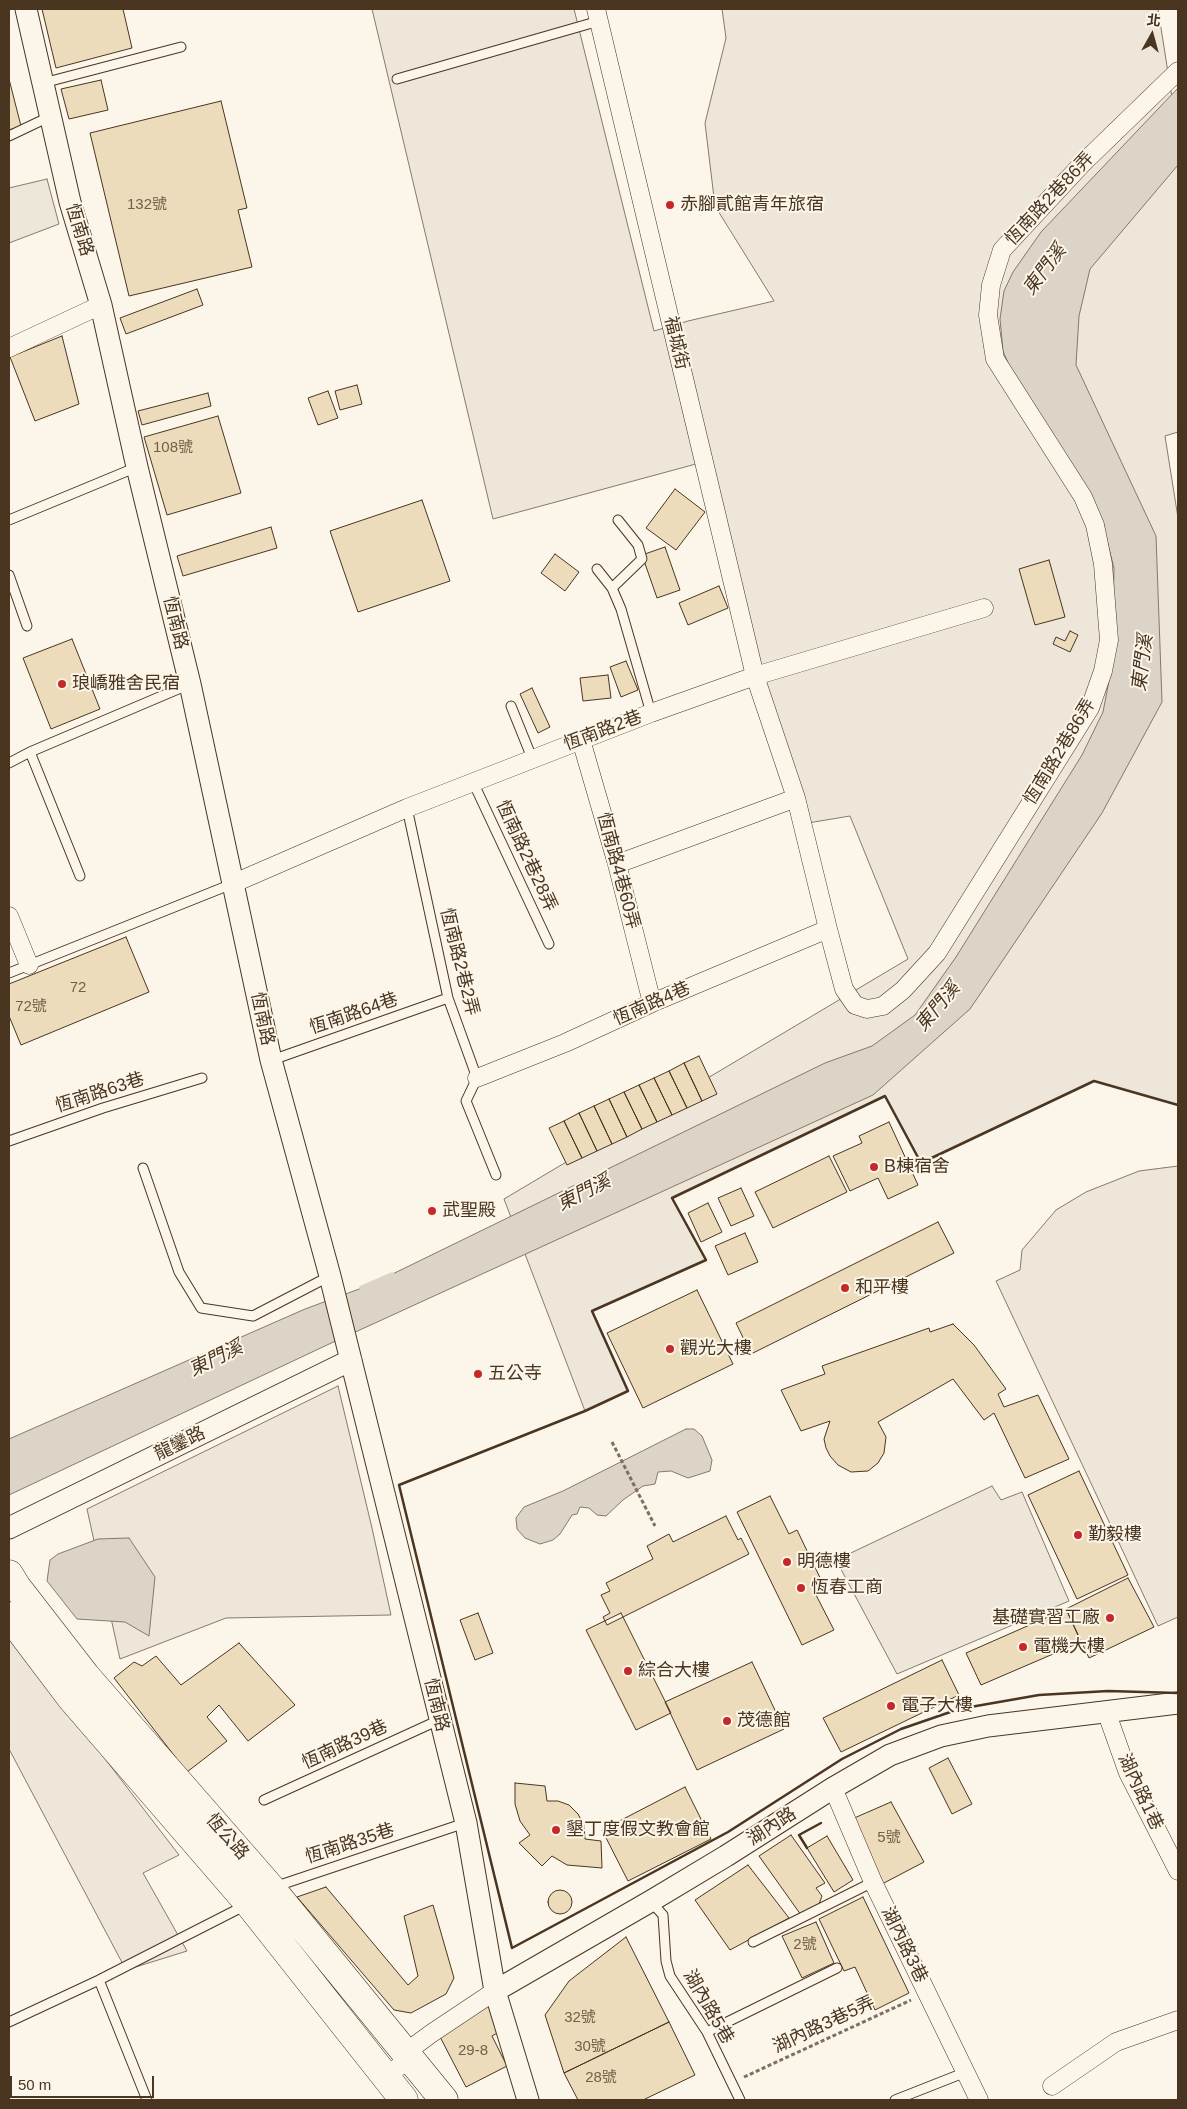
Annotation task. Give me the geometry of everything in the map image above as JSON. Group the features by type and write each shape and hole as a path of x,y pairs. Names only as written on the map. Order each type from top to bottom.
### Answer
{"main road":[{"name":"恆公路","path":"9,1574 16,1587 260,1896 384,2077 404,2100"},
{"name":"恆公路","path":"9,1616 71,1698 260,1896 410,2059 444,2100"}],"street":[{"name":"恆南路","path":"26,9 52,116 70,202 102,305 137,467 190,684 271,1060 330,1276 466,1823 495,1991 528,2100"},
{"name":"福城街","path":"597,15 756,676"},
{"name":"恆南路2巷86弄","path":"756,676 796,798 844,989 855,1005 867,1009 883,1006 903,990 937,953 1090,708 1103,671 1109,640 1103,564 1095,525 1083,497 995,359 988,315 991,285 1002,250 1082,164 1178,71"},
{"path":"9,348 102,305"},
{"name":"恆南路2巷","path":"232,884 407,808 651,713 756,676 984,608"},
{"name":"恆南路4巷60弄","path":"581,740 652,1003"},
{"path":"616,864 796,798"},
{"path":"9,916 29,965"},
{"name":"恆南路4巷","path":"477,1078 565,1043 652,1003 828,929"},
{"name":"龍鑾路","path":"9,1528 349,1351"},
{"name":"湖內路","path":"410,2059 413,2047 469,2006 651,1901 833,1788 890,1756 941,1736 988,1726 1178,1703"},
{"name":"湖內路1巷","path":"1106,1711 1128,1773 1178,1870"},
{"name":"湖內路3巷","path":"833,1788 873,1882 979,2100"},
{"path":"1052,2086 1116,2042 1178,2020"},
{"path":"384,2077 410,2059"},
{"name":"恆南路","path":"516,2100 518,2070"}],"lane":[{"path":"397,79 597,15"},
{"path":"44,83 181,47"},
{"path":"9,136 52,116"},
{"path":"9,520 137,467"},
{"path":"612,588 642,559 638,546 618,520"},
{"path":"598,569 612,588 621,609 651,713"},
{"path":"9,576 27,626"},
{"path":"9,763 30,752 190,684"},
{"path":"511,706 532,758"},
{"path":"30,752 80,876"},
{"name":"恆南路2巷28弄","path":"473,782 549,944"},
{"name":"恆南路2巷2弄","path":"407,808 448,998 477,1078"},
{"path":"9,973 232,884"},
{"name":"恆南路64巷","path":"271,1060 448,998"},
{"name":"恆南路63巷","path":"9,1140 103,1108 202,1078"},
{"path":"477,1078 466,1101 496,1175"},
{"path":"143,1168 180,1272 201,1308 253,1316 330,1276"},
{"name":"恆南路39巷","path":"264,1800 440,1720"},
{"name":"恆南路35巷","path":"9,2022 99,1980 260,1896 466,1823"},
{"path":"753,1942 873,1882"},
{"name":"湖內路5巷","path":"651,1901 663,1915 666,1962 670,1976 706,2032 740,2100"},
{"path":"706,2032 837,1968"},
{"path":"99,1980 147,2100"},
{"path":"895,2100 966,2072"}],"path":[{"path":"612,1442 655,1526"},
{"name":"湖內路3巷5弄","path":"731,2083 928,1993"}],"shaded area":[{"path":"372,9 574,9 654,331 774,301 715,206 705,123 726,38 722,9 1158,9 1176,123 1178,122 1178,432 1165,436 1178,518 1178,1105 1094,1081 921,1163 885,1096 672,1198 706,1260 592,1311 628,1391 585,1411 504,1199 908,959 850,816 802,824 707,461 493,519"},
{"path":"47,179 59,224 9,243 9,188"},
{"path":"1178,1166 1178,1617 1158,1626 996,1281 1020,1270 1022,1250 1056,1210 1086,1192 1139,1171"},
{"path":"338,1386 391,1615 226,1618 120,1659 87,1509"},
{"path":"992,1486 1001,1500 1022,1492 1069,1601 897,1674 836,1560"},
{"path":"9,1634 179,1855 143,1873 187,1951 126,1970 9,1749"}],"water":[{"path":"1178,88 1178,165 1090,269 1079,316 1076,365 1156,536 1162,702 1102,813 970,1009 873,1095 327,1345 9,1495 9,1439 305,1309 370,1285 825,1063 872,1046 915,1015 956,957 1082,755 1103,712 1112,665 1114,568 1107,541 1015,380 1003,351 1000,319 1004,291 1013,272 1041,232"},
{"path":"686,1429 694,1429 702,1436 712,1460 710,1471 688,1478 671,1471 658,1472 655,1484 643,1486 623,1500 606,1516 597,1515 589,1508 580,1507 577,1514 572,1515 560,1534 553,1540 540,1544 525,1538 517,1529 516,1518 524,1507 563,1491"},
{"path":"129,1538 155,1577 149,1636 125,1622 77,1619 47,1581 50,1560 58,1554 98,1539"}],"building":[{"path":"42,9 123,9 132,48 56,68"},
{"path":"9,79 21,126 9,130"},
{"path":"101,80 108,110 69,119 61,89"},
{"path":"221,101 247,208 238,210 252,267 129,296 90,133"},
{"path":"197,289 203,305 126,334 120,318"},
{"path":"62,336 79,404 35,421 10,357"},
{"path":"357,385 362,404 340,410 335,391"},
{"path":"328,391 338,418 318,425 308,398"},
{"path":"208,393 211,406 142,425 138,411"},
{"path":"218,416 241,493 167,515 144,437"},
{"path":"675,489 705,512 676,550 646,528"},
{"path":"422,500 450,581 358,612 330,531"},
{"path":"271,527 277,548 183,576 177,556"},
{"path":"665,547 680,590 657,598 642,555"},
{"path":"555,554 579,572 565,591 541,573"},
{"path":"1049,560 1065,617 1035,625 1019,569"},
{"path":"719,586 728,608 688,625 679,603"},
{"path":"1070,631 1078,635 1070,652 1053,644 1056,637 1065,641"},
{"name":"琅嶠雅舍民宿","path":"72,639 100,709 51,729 23,658"},
{"path":"626,661 638,690 621,697 610,667"},
{"path":"608,675 611,698 583,701 580,678"},
{"path":"532,688 550,727 538,733 520,694"},
{"path":"126,937 149,992 21,1045 9,1016 9,984"},
{"path":"699,1056 717,1094 702,1101 684,1063"},
{"path":"684,1063 702,1101 687,1108 669,1071"},
{"path":"669,1071 687,1108 672,1115 654,1078"},
{"path":"654,1078 672,1115 657,1122 639,1085"},
{"path":"639,1085 657,1122 642,1129 624,1092"},
{"path":"624,1092 642,1129 627,1137 609,1099"},
{"path":"609,1099 627,1137 612,1144 594,1106"},
{"path":"594,1106 612,1144 597,1151 579,1113"},
{"path":"579,1113 597,1151 582,1158 564,1121"},
{"path":"564,1121 582,1158 567,1165 549,1128"},
{"name":"B棟宿舍","path":"889,1122 918,1185 888,1199 878,1178 850,1191 833,1156 862,1143 859,1136"},
{"path":"829,1156 847,1192 773,1228 755,1192"},
{"path":"741,1188 754,1216 731,1226 718,1198"},
{"path":"708,1203 722,1232 701,1242 688,1213"},
{"name":"和平樓","path":"938,1222 954,1253 751,1354 736,1323"},
{"path":"745,1233 758,1262 728,1275 715,1246"},
{"name":"觀光大樓","path":"697,1290 733,1364 643,1408 607,1333"},
{"path":"953,1324 974,1345 1006,1389 998,1394 1004,1407 1038,1395 1069,1459 1025,1478 994,1413 984,1420 953,1379 878,1422 886,1437 884,1453 878,1463 868,1471 851,1472 838,1465 830,1456 824,1439 830,1421 801,1431 781,1390 825,1374 822,1366 929,1328 930,1332"},
{"name":"勤毅樓","path":"1079,1471 1128,1575 1077,1599 1028,1495"},
{"name":"明德樓","path":"770,1496 789,1534 797,1530 826,1590 816,1595 834,1630 802,1645 737,1512"},
{"path":"726,1516 738,1540 741,1538 749,1554 607,1625 603,1617 610,1613 601,1595 610,1591 606,1583 653,1559 647,1546 669,1534 673,1542"},
{"name":"基礎實習工廠","path":"1128,1578 1154,1627 1089,1658 1066,1609"},
{"name":"電機大樓","path":"1066,1609 1081,1642 981,1685 966,1653"},
{"path":"478,1613 493,1653 475,1660 460,1620"},
{"name":"綜合大樓","path":"621,1613 671,1713 636,1730 586,1630"},
{"path":"239,1643 295,1705 248,1741 219,1705 207,1717 227,1741 187,1772 114,1678 134,1662 142,1666 156,1656 181,1685"},
{"name":"電子大樓","path":"942,1660 959,1695 841,1752 823,1718"},
{"name":"茂德館","path":"752,1662 784,1729 697,1770 665,1702"},
{"path":"948,1758 972,1804 952,1814 929,1768"},
{"name":"墾丁度假文教會館","path":"515,1783 545,1786 547,1801 558,1801 569,1805 578,1814 584,1825 585,1839 601,1841 602,1868 567,1865 552,1856 542,1866 519,1843 530,1835 520,1821 515,1804"},
{"path":"685,1787 711,1839 628,1881 602,1830"},
{"path":"891,1802 924,1862 882,1884 852,1819"},
{"path":"791,1835 825,1883 816,1888 822,1896 819,1904 801,1915 759,1856"},
{"path":"827,1836 853,1880 834,1892 807,1848"},
{"path":"748,1865 789,1918 730,1950 695,1900"},
{"path":"326,1887 408,1985 418,1976 404,1916 433,1905 454,1978 446,1994 411,2013 394,2010 297,1897"},
{"path":"555,1890 565,1890 572,1897 572,1907 565,1914 555,1914 548,1907 548,1897"},
{"path":"863,1897 909,1993 875,2010 855,1967 844,1971 819,1919"},
{"path":"816,1922 834,1963 802,1978 782,1936"},
{"path":"626,1937 669,2022 564,2073 545,2015 569,1981"},
{"path":"490,1997 506,2028 492,2036 507,2066 466,2087 438,2033"},
{"path":"669,2022 695,2075 643,2100 578,2100 564,2073"}],"waterway":[{"name":"東門溪","path":"362,1288 392,1275"}],"wall":[{"path":"1178,1105 1094,1081 921,1163 885,1096 672,1198 706,1260 592,1311 628,1391 585,1411 399,1485 512,1948 728,1832 842,1759 901,1729 959,1709 1039,1695 1108,1691 1178,1693"},
{"path":"807,1848 799,1835 821,1823"}],"place":[{"name":"赤腳貳館青年旅宿","path":"670,205"},
{"name":"琅嶠雅舍民宿","path":"62,684"},
{"name":"B棟宿舍","path":"874,1167"},
{"name":"武聖殿","path":"432,1211"},
{"name":"和平樓","path":"845,1288"},
{"name":"觀光大樓","path":"670,1349"},
{"name":"五公寺","path":"478,1374"},
{"name":"勤毅樓","path":"1078,1535"},
{"name":"明德樓","path":"787,1562"},
{"name":"恆春工商","path":"801,1588"},
{"name":"基礎實習工廠","path":"1110,1618"},
{"name":"電機大樓","path":"1023,1647"},
{"name":"綜合大樓","path":"628,1671"},
{"name":"電子大樓","path":"891,1706"},
{"name":"茂德館","path":"727,1721"},
{"name":"墾丁度假文教會館","path":"556,1830"}]}
